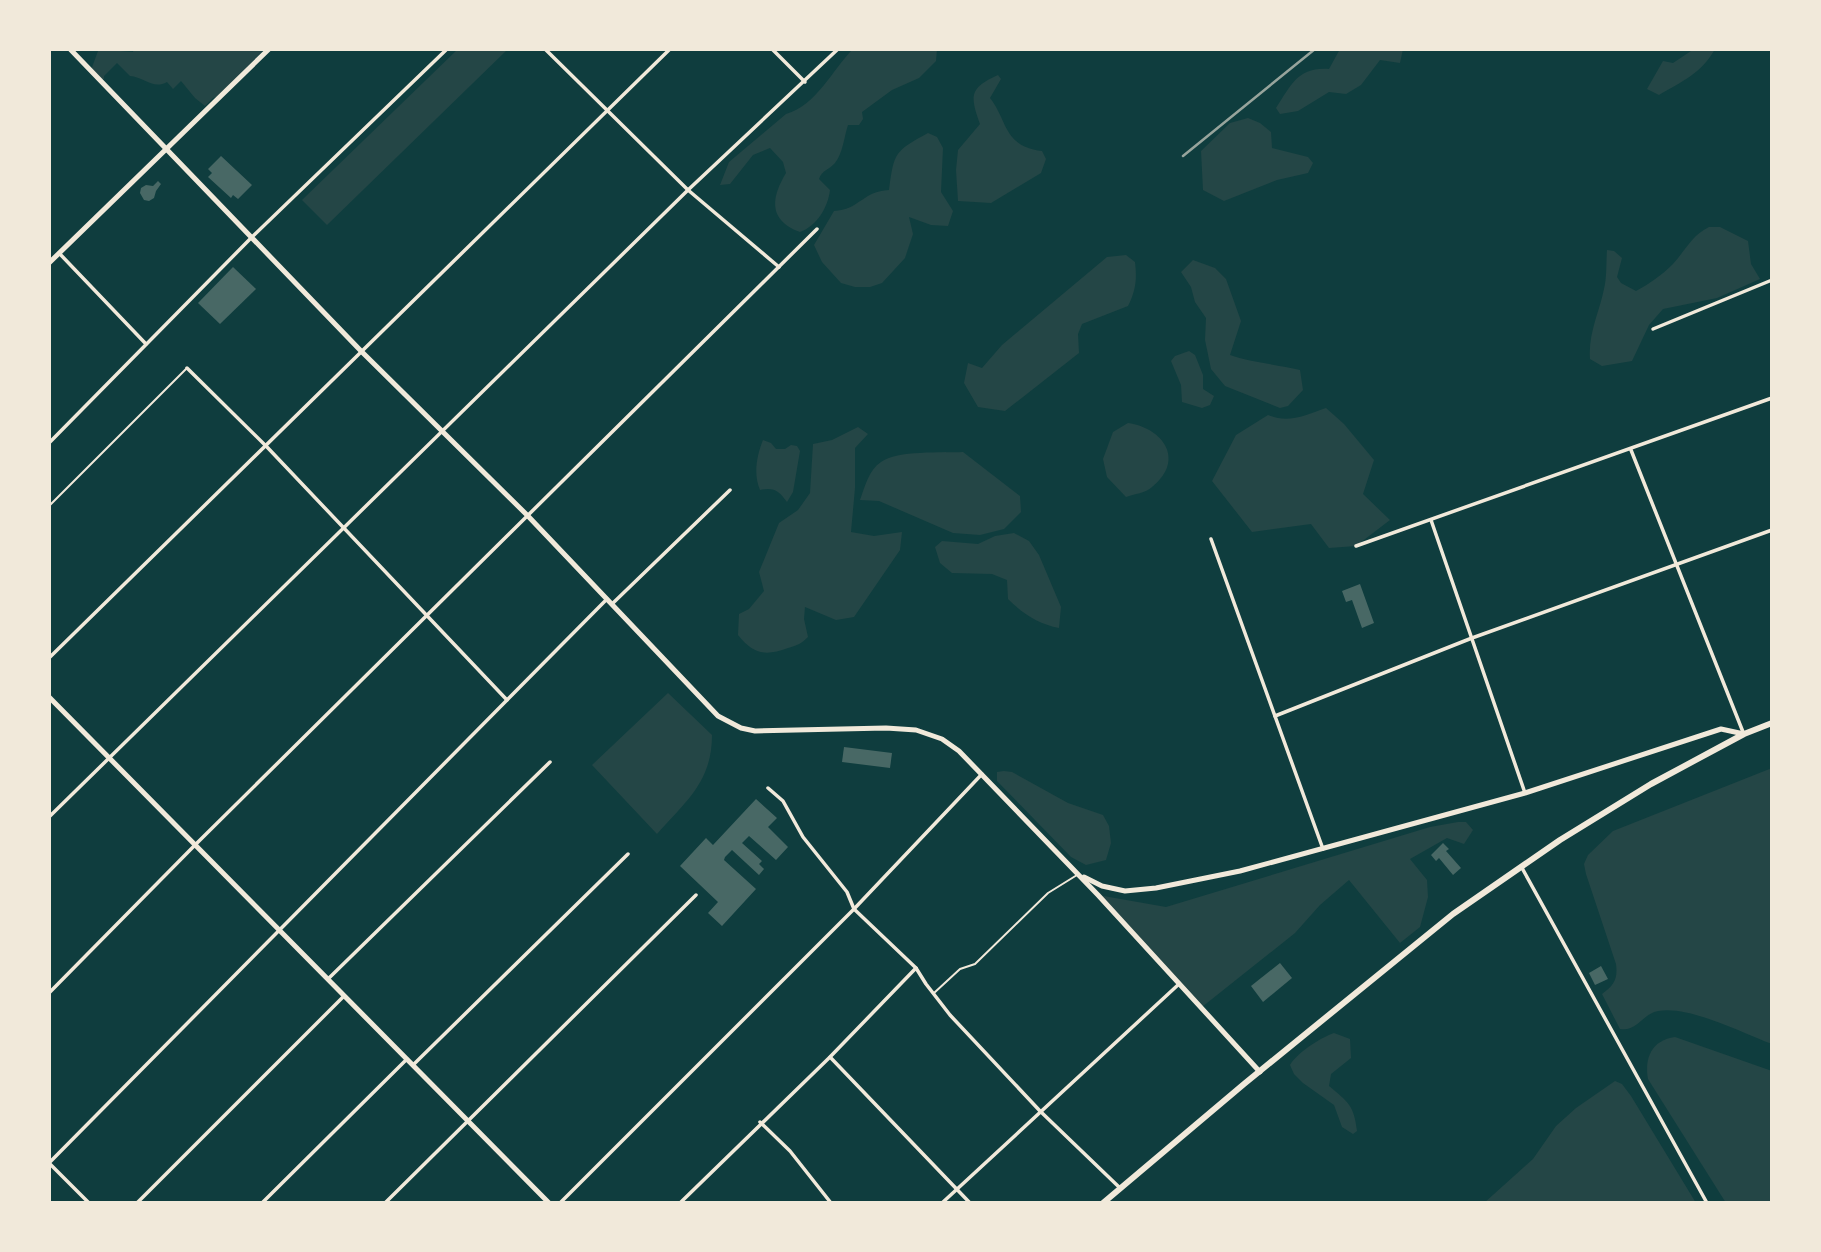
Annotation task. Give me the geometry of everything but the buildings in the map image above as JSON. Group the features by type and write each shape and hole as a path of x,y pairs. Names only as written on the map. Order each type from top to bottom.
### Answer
{"highway":[{"path":"1103,1203 1435,928 1521,866 1640,791 1744,734 1772,723"}],"main road":[{"path":"70,49 360,351 527,515 718,716 741,728 784,732 886,728 916,730 942,739 959,751 1078,874 1260,1072"},
{"path":"49,263 268,49"},
{"path":"49,697 549,1203"},
{"path":"1078,874 1102,886 1125,891 1156,888 1240,871 1525,793 1721,729 1744,734"}],"street":[{"path":"49,443 251,238 447,49"},
{"path":"545,49 688,190 779,267"},
{"path":"49,658 670,49"},
{"path":"772,49 805,82"},
{"path":"49,817 688,190 838,49"},
{"path":"49,993 817,229"},
{"path":"59,253 146,344"},
{"path":"1653,329 1772,280"},
{"path":"187,368 267,447 507,700"},
{"path":"1356,546 1772,398"},
{"path":"1630,450 1744,734"},
{"path":"89,1203 49,1163 507,700 730,490"},
{"path":"1431,519 1525,793"},
{"path":"1275,716 1472,638 1772,530"},
{"path":"1211,539 1323,849"},
{"path":"328,979 550,762"},
{"path":"561,1203 854,909 982,774"},
{"path":"768,788 783,801 803,837 847,892 854,909 916,968 950,1015 1040,1111 1120,1188"},
{"path":"413,1065 628,854"},
{"path":"1521,866 1707,1203"},
{"path":"385,1203 696,895"},
{"path":"680,1203 760,1122 830,1057 916,968"},
{"path":"942,1203 1179,984"},
{"path":"137,1203 344,996"},
{"path":"830,1057 970,1203"},
{"path":"262,1203 407,1059"},
{"path":"760,1122 790,1151 831,1203"},
{"path":"684,1198 689,1203"}],"lane":[{"path":"49,506 187,368"},
{"path":"934,993 960,969 975,964 1048,893 1078,874"}],"shaded area":[{"path":"97,49 133,52 134,49 264,49 220,96 213,98 205,106 181,81 173,89 167,82 153,84 130,76 117,63 104,79 100,79 91,70"},
{"path":"458,49 508,49 327,225 302,200"},
{"path":"853,49 937,49 936,61 919,78 892,90 862,112 863,119 859,125 848,125 838,159 819,179 830,190 827,203 816,221 800,232 782,221 775,207 777,191 786,173 783,162 770,148 753,155 730,184 720,185 729,162 786,114 807,103"},
{"path":"1340,49 1403,49 1400,63 1380,60 1361,85 1346,94 1329,92 1298,111 1280,114 1276,108 1297,79 1310,71 1329,69"},
{"path":"1694,49 1715,49 1697,71 1675,86 1659,95 1647,89 1663,61 1673,63"},
{"path":"998,75 1001,79 990,98 1008,131 1020,144 1042,151 1046,159 1041,173 991,203 958,201 958,150 980,124 974,94 982,84"},
{"path":"1248,118 1271,132 1272,148 1308,157 1313,163 1308,173 1277,180 1224,201 1203,190 1201,151 1230,123"},
{"path":"928,133 937,137 943,148 941,192 953,211 948,226 931,225 909,217 913,234 905,258 882,283 870,287 855,287 841,283 822,262 814,245 834,211 849,207 880,191 889,190 898,154"},
{"path":"1709,227 1720,227 1748,241 1751,264 1760,279 1717,298 1663,309 1649,325 1632,361 1602,366 1590,359 1592,332 1605,284 1607,250 1614,251 1622,258 1617,277 1621,283 1636,291 1664,272 1693,239"},
{"path":"1126,255 1135,262 1136,274 1128,306 1082,324 1078,334 1079,353 1005,411 978,407 964,383 968,363 982,368 1002,345 1107,257"},
{"path":"1193,260 1215,268 1226,279 1241,321 1230,355 1300,370 1303,390 1288,406 1280,408 1225,386 1211,369 1205,340 1206,318 1181,272"},
{"path":"1189,351 1195,355 1203,375 1203,389 1214,396 1210,405 1202,408 1182,402 1181,385 1171,361 1175,356"},
{"path":"1326,408 1344,424 1374,460 1363,494 1390,520 1356,546 1329,548 1311,524 1252,532 1212,481 1236,435 1268,415 1290,419"},
{"path":"1128,423 1151,431 1160,438 1169,456 1168,466 1162,477 1152,487 1126,497 1107,477 1103,459 1113,432"},
{"path":"858,427 868,434 855,448 851,532 874,536 902,532 900,550 854,617 836,620 805,607 806,639 797,645 773,652 755,650 738,635 739,614 749,609 764,591 759,572 779,523 798,510 810,493 813,444 832,440"},
{"path":"763,440 776,449 785,449 791,445 797,446 800,451 793,492 787,502 776,491 760,490 757,465"},
{"path":"932,452 963,452 1020,496 1021,512 1004,529 980,535 953,533 879,501 860,500 873,469 888,458"},
{"path":"1014,533 1029,541 1039,555 1061,607 1059,628 1025,614 1008,599 1007,580 992,574 952,573 940,563 935,547 942,541 978,544 995,536"},
{"path":"668,693 712,735 711,751 695,790 657,834 592,765"},
{"path":"1772,768 1772,1044 1700,1016 1671,1010 1652,1013 1631,1028 1620,1029 1602,994 1614,981 1616,964 1586,874 1584,864 1588,855 1613,831"},
{"path":"997,772 1012,772 1068,803 1103,815 1109,826 1111,843 1106,860 1086,865 1071,857 997,781"},
{"path":"1466,822 1473,830 1464,844 1447,838 1410,859 1427,880 1428,897 1420,927 1400,943 1349,880 1320,905 1295,933 1202,1007 1098,895 1166,907 1430,827"},
{"path":"1334,1033 1350,1039 1351,1058 1331,1074 1329,1086 1352,1110 1357,1131 1353,1134 1342,1127 1334,1105 1303,1083 1290,1065 1310,1046"},
{"path":"1675,1037 1772,1071 1772,1203 1726,1203 1648,1079 1647,1064 1651,1051 1661,1042"},
{"path":"1615,1081 1622,1084 1631,1096 1696,1203 1484,1203 1533,1159 1556,1126 1576,1108"}],"railway":[{"path":"1183,156 1315,49"}]}
